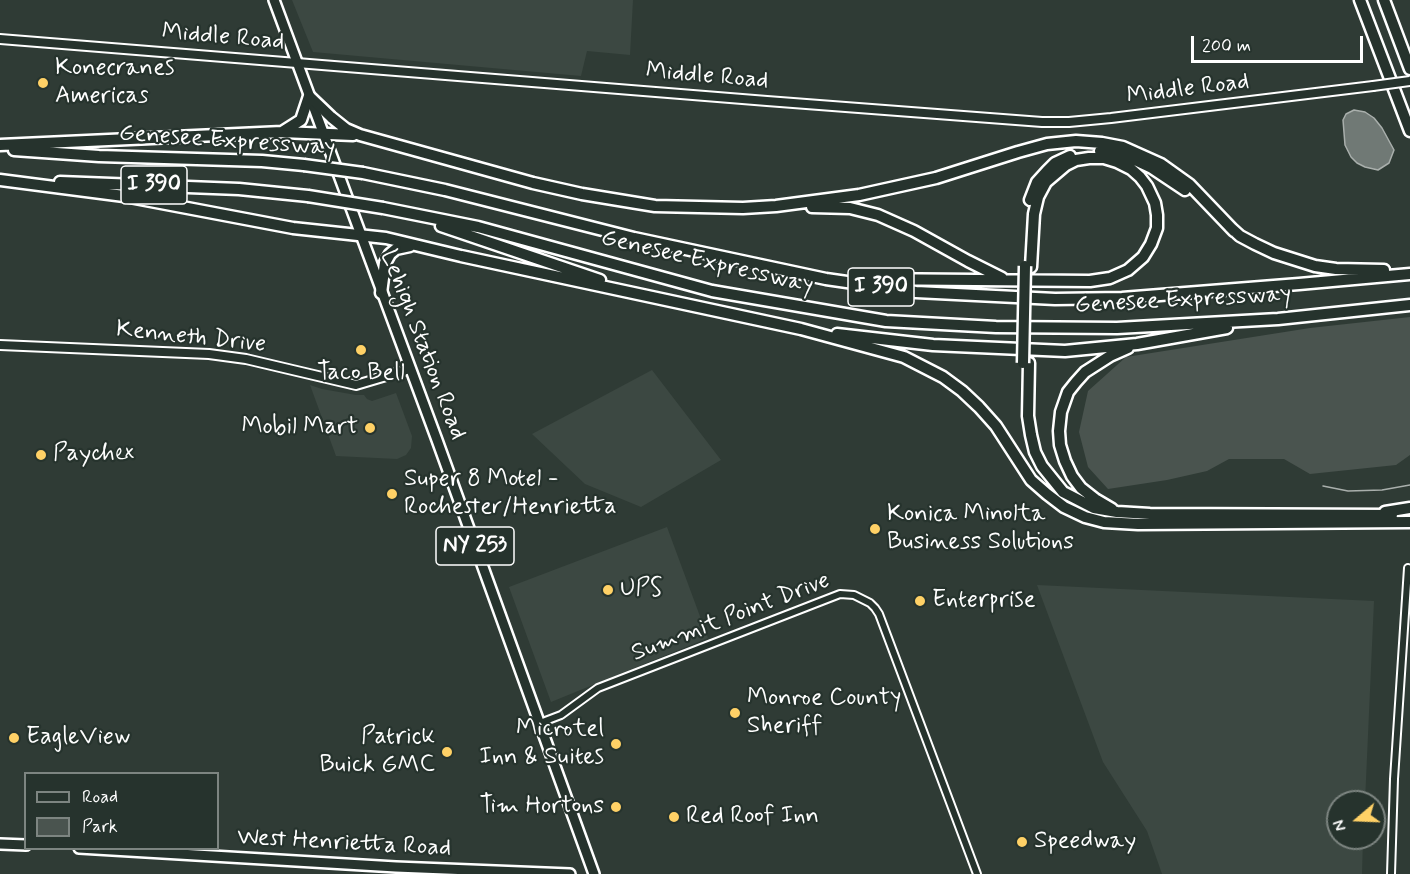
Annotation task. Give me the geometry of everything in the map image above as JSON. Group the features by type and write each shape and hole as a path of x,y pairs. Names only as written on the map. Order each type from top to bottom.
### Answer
{"highway":[{"path":"1360,0 1410,131"},
{"path":"1384,0 1410,69"},
{"path":"282,132 301,120 309,96 330,117 346,129 360,135 533,183 655,206 743,208 859,195 936,178 1047,144 1076,141 1102,143 1123,147 1161,164 1189,184 1234,231"},
{"path":"0,147 282,132 360,135"},
{"name":"Genesee Expressway","path":"0,147 99,156 262,161 363,173 445,190 634,238 826,279 916,292 1055,299 1122,298 1410,272"},
{"path":"1124,524 1086,513 1059,496 1037,470 1024,436 1022,418 1026,363 1028,210 1037,182 1055,163 1082,152 1114,153 1152,168 1184,189 1234,231 1274,253 1315,266 1336,269 1410,272"},
{"path":"826,279 1090,281 1110,278 1128,270 1143,257 1151,244 1157,228 1157,216 1155,202 1147,186 1131,170 1104,158 1077,160 1066,165 1046,182 1038,197 1028,266"},
{"path":"0,180 124,196 293,228 373,236 801,329 903,357 943,377 962,391 996,426 1031,480 1047,494 1064,507 1085,517 1104,522 1124,524 1410,522"},
{"name":"Genesee Expressway","path":"0,180 227,188 308,196 478,227 712,291 886,321 996,327 1117,328 1278,319 1410,305"},
{"path":"776,206 850,208 878,215 914,231 1005,279"},
{"path":"407,214 647,296"},
{"path":"381,292 385,263 390,254 396,249 416,245"},
{"path":"801,329 933,345 1065,351 1137,344 1278,319"},
{"path":"1117,512 1081,488 1072,476 1060,446 1061,412 1068,392 1085,372 1110,356 1137,344"},
{"path":"1026,363 1028,416 1035,452 1042,466 1063,492 1094,508 1150,514 1410,516"},
{"path":"1370,514 1410,508"}],"main road":[{"name":"Lehigh Station Road","path":"274,0 594,874"},
{"path":"0,844 24,845"},
{"name":"West Henrietta Road","path":"96,850 392,867 570,874"}],"street":[{"name":"Middle Road","path":"0,39 1042,122 1111,118 1410,81"},
{"name":"Kenneth Drive","path":"0,345 209,354 246,359 356,385 410,369"},
{"path":"1391,874 1408,568"},
{"name":"Summit Point Drive","path":"540,723 561,715 598,688 840,594 854,595 870,603 879,614 977,874"}],"shaded area":[{"path":"292,0 633,0 630,55 587,51 581,76 313,52"},
{"path":"1354,110 1365,112 1374,118 1394,150 1389,163 1378,170 1357,163 1345,145 1343,120 1346,114"},
{"path":"652,370 721,460 641,507 585,484 532,434"},
{"path":"310,385 364,395 372,401 396,393 412,436 411,448 406,455 397,459 336,456"},
{"path":"667,527 708,638 551,702 509,587"},
{"path":"1037,585 1374,601 1366,790 1326,790 1326,850 1363,850 1362,874 1162,874 1147,831 1103,762"}],"green space":[{"path":"1410,317 1410,455 1396,465 1310,474 1284,459 1229,459 1207,471 1108,489 1088,467 1079,432 1088,391 1126,357 1310,328"}],"waterway":[{"path":"1323,486 1348,491 1382,490 1410,485"}],"place":[{"name":"Konecranes Americas","path":"43,83"},
{"name":"Taco Bell","path":"361,350"},
{"name":"Mobil Mart","path":"370,428"},
{"name":"Paychex","path":"41,455"},
{"name":"Super 8 Motel - Rochester/Henrietta","path":"392,494"},
{"name":"Konica Minolta Business Solutions","path":"875,529"},
{"name":"UPS","path":"608,590"},
{"name":"Enterprise","path":"920,601"},
{"name":"Monroe County Sheriff","path":"735,713"},
{"name":"EagleView","path":"14,738"},
{"name":"Microtel Inn & Suites","path":"616,744"},
{"name":"Patrick Buick GMC","path":"447,752"},
{"name":"Tim Hortons","path":"616,807"},
{"name":"Red Roof Inn","path":"674,817"},
{"name":"Speedway","path":"1022,842"}]}
